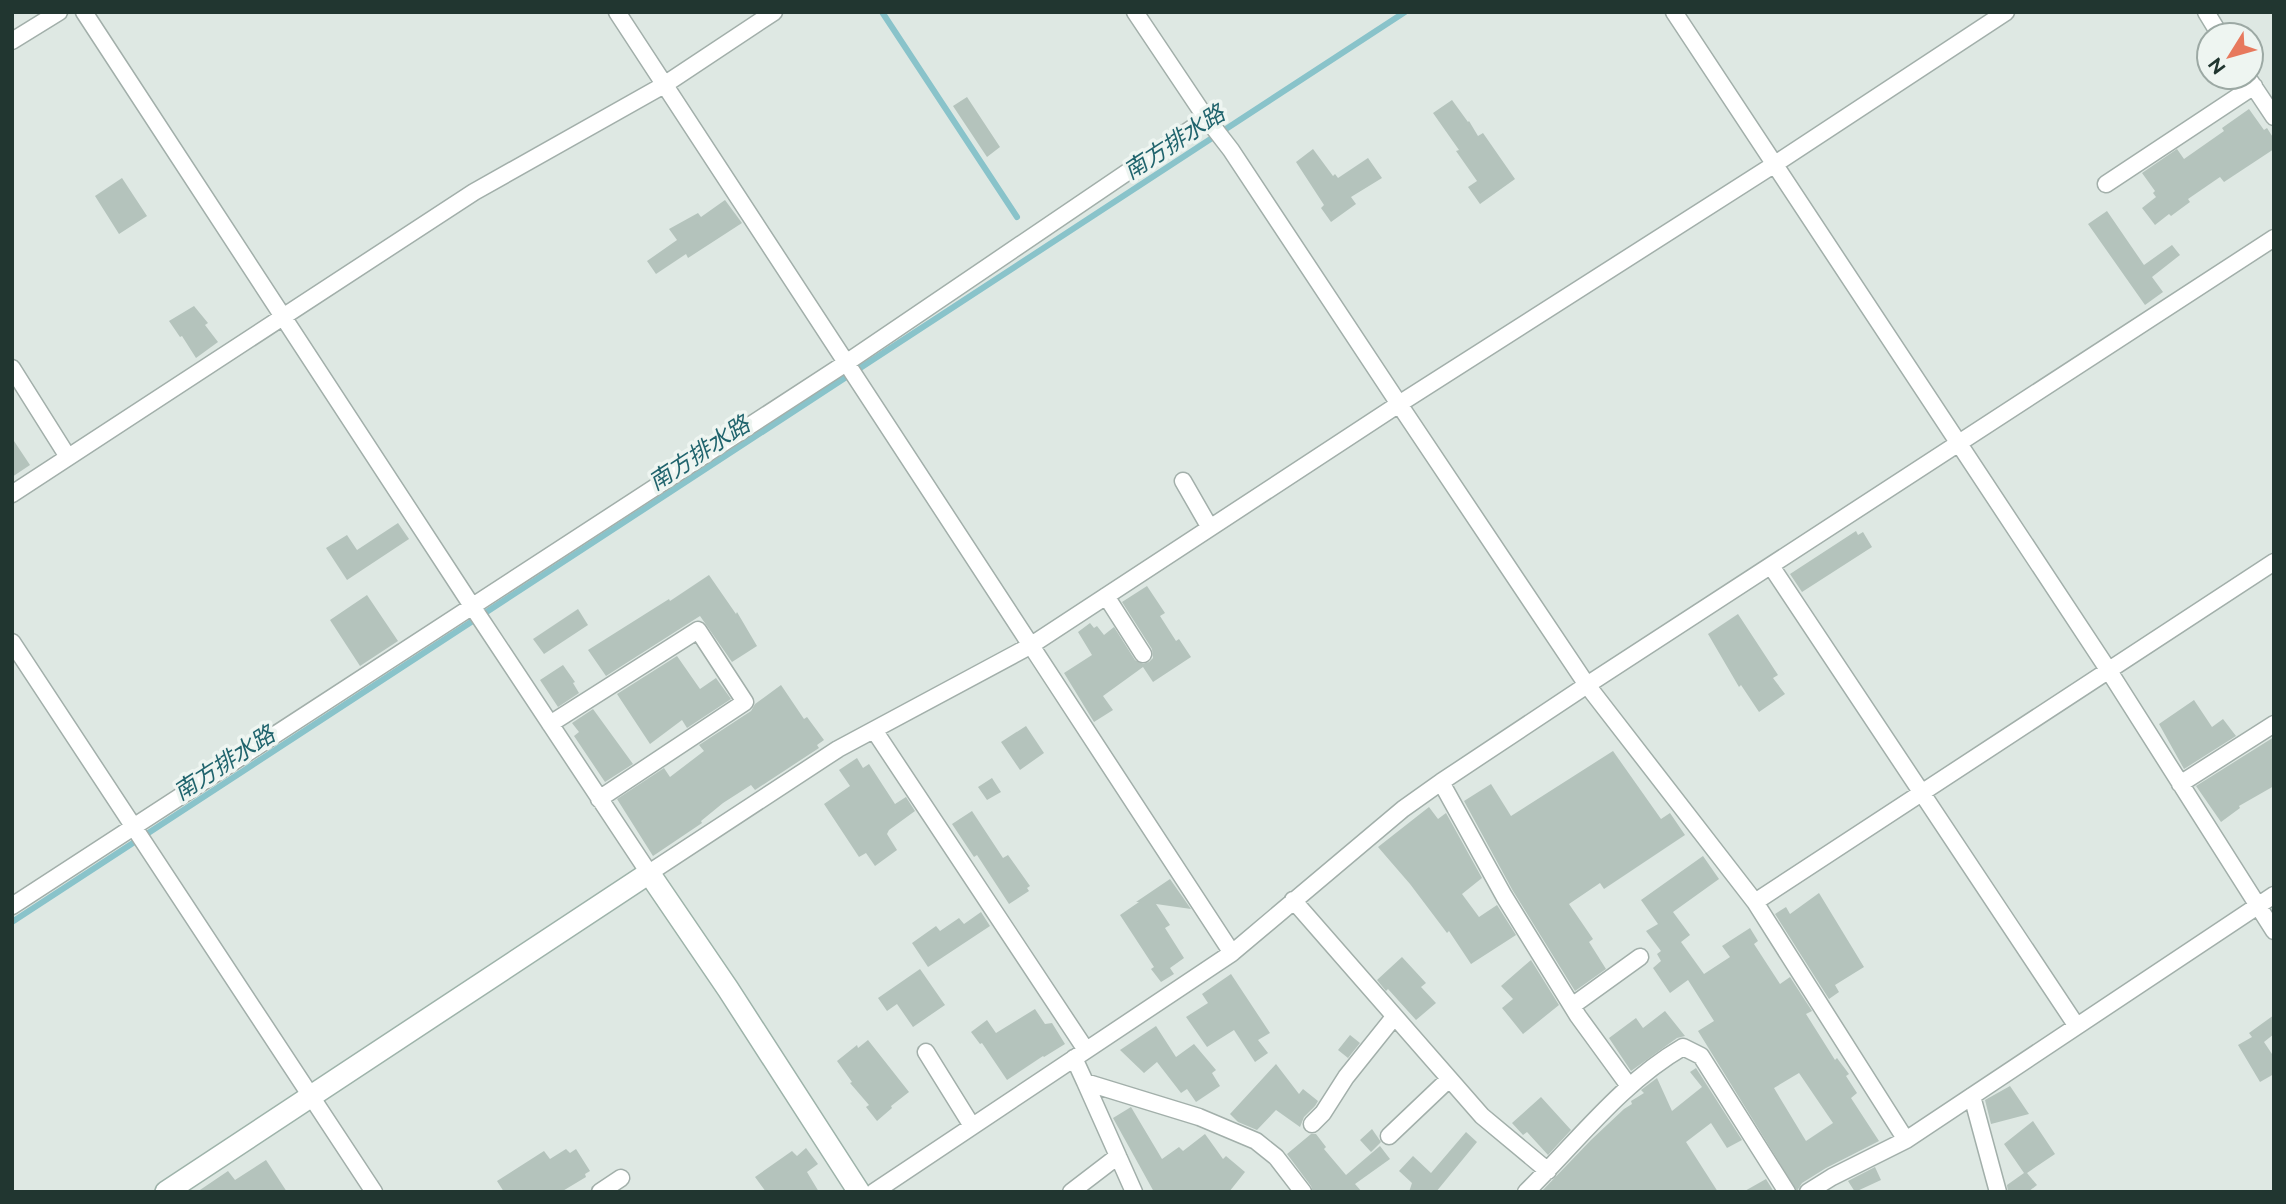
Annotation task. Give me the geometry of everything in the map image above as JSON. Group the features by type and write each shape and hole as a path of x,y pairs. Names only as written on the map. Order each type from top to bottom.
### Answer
{"street":[{"path":"12,41 59,12"},
{"path":"83,12 859,1192"},
{"path":"617,12 1232,953"},
{"path":"12,494 474,192 664,85 774,12"},
{"path":"1135,12 1587,685 1755,902 1906,1140"},
{"path":"1674,12 2109,671 2274,931"},
{"path":"166,1192 838,749 1030,646 1398,404 1775,164 2006,12"},
{"path":"2106,184 2238,91"},
{"path":"2257,91 2274,117"},
{"path":"12,905 846,364 1209,120"},
{"path":"874,1192 1232,953 1403,809 1441,782 2274,238"},
{"path":"12,368 68,457"},
{"path":"1183,481 1210,528"},
{"path":"1755,902 2274,562"},
{"path":"1771,566 2076,1025"},
{"path":"1106,596 1143,654"},
{"path":"550,724 698,630 745,702 599,799"},
{"path":"12,642 373,1192"},
{"path":"2180,784 2274,724"},
{"path":"874,730 1080,1054 1085,1082 1134,1192"},
{"path":"1441,782 1504,896 1572,1006 1629,1086"},
{"path":"1808,1192 1906,1140 2274,895"},
{"path":"1293,901 1482,1116 1548,1171"},
{"path":"1572,1006 1640,957"},
{"path":"1312,1124 1394,1017"},
{"path":"1535,1189 1548,1171 1629,1086 1683,1047 1701,1056 1787,1192"},
{"path":"926,1052 972,1126"},
{"path":"1389,1136 1449,1079"},
{"path":"1085,1082 1199,1117 1256,1141 1276,1157 1303,1192"},
{"path":"1972,1096 1998,1192"},
{"path":"1071,1192 1118,1156"},
{"path":"600,1192 621,1178"}],"building":[{"path":"967,97 1000,147 987,157 953,106"},
{"path":"1452,100 1478,136 1483,133 1515,179 1480,204 1468,187 1477,181 1433,113"},
{"path":"2249,109 2274,139 2274,149 2224,182 2220,177 2188,199 2190,202 2155,225 2142,208 2156,197 2153,193 2155,191 2142,173 2177,149 2184,159 2224,131 2222,128"},
{"path":"1313,149 1333,176 1335,174 1338,178 1368,158 1382,178 1351,197 1356,204 1331,222 1321,208 1324,205 1296,162"},
{"path":"122,178 147,216 119,234 95,196"},
{"path":"725,200 742,223 688,258 686,254 656,274 647,261 677,240 669,229 698,213 701,217"},
{"path":"2107,211 2144,265 2172,245 2180,255 2152,277 2163,292 2145,305 2088,224"},
{"path":"194,306 208,323 205,325 218,342 196,358 169,321"},
{"path":"12,438 30,465 12,477"},
{"path":"398,523 409,539 347,580 326,548 347,535 357,550"},
{"path":"1856,531 1858,535 1863,532 1872,547 1802,592 1790,574"},
{"path":"709,575 736,614 737,612 757,646 732,662 700,616 606,676 588,650"},
{"path":"1147,586 1165,613 1160,616 1176,641 1179,639 1191,657 1153,682 1143,667 1103,696 1113,710 1094,722 1064,673 1092,655 1078,632 1090,623 1094,628 1097,626 1104,635 1114,627 1135,660 1143,664 1149,662 1153,658 1152,649 1122,602"},
{"path":"367,595 398,641 360,666 330,620"},
{"path":"578,609 588,625 544,654 533,639"},
{"path":"1738,614 1778,675 1773,678 1785,694 1759,712 1741,685 1739,687 1708,634"},
{"path":"677,656 700,689 716,678 731,699 687,728 682,720 650,744 617,694"},
{"path":"563,665 579,693 558,707 540,680"},
{"path":"781,685 804,719 807,717 824,740 817,745 819,748 755,790 751,785 723,803 701,821 702,823 653,856 617,799 664,768 670,777 704,751 699,745 751,711 755,704"},
{"path":"2194,700 2212,727 2223,719 2236,736 2184,769 2159,724"},
{"path":"593,709 633,764 605,782 574,736 579,732 572,723"},
{"path":"1026,726 1044,753 1020,770 1001,742"},
{"path":"2274,737 2274,786 2239,806 2240,808 2221,822 2196,786"},
{"path":"1613,751 1661,819 1670,813 1685,835 1604,889 1600,883 1569,904 1593,939 1589,942 1606,969 1575,991 1513,891 1464,801 1491,784 1511,816"},
{"path":"857,758 863,768 869,764 895,804 906,797 915,811 889,830 887,834 897,850 875,866 866,853 859,857 824,804 850,786 839,770"},
{"path":"992,778 1001,792 987,800 978,787"},
{"path":"1429,807 1438,819 1446,813 1482,878 1462,894 1479,917 1497,905 1516,935 1471,964 1449,931 1447,933 1378,847"},
{"path":"972,811 1003,858 1008,855 1030,886 1027,888 1029,891 1009,904 977,855 974,857 952,824"},
{"path":"1703,856 1719,879 1673,912 1690,935 1681,942 1704,974 1730,957 1722,946 1750,928 1758,941 1754,944 1780,984 1790,977 1812,1011 1806,1014 1835,1060 1837,1058 1849,1074 1846,1076 1857,1093 1851,1098 1879,1141 1826,1168 1802,1183 1797,1191 1698,1031 1714,1021 1688,980 1670,993 1653,968 1661,961 1657,954 1661,951 1646,931 1658,924 1641,900","holes":["1799,1073 1833,1123 1806,1141 1774,1088"]},
{"path":"1170,879 1191,909 1156,904 1170,925 1165,928 1184,958 1170,968 1174,974 1161,982 1120,915"},
{"path":"1819,893 1864,967 1835,985 1839,992 1829,999 1775,914 1786,907 1790,914"},
{"path":"981,912 990,926 928,967 912,943 936,926 940,931 959,918 964,924"},
{"path":"1402,957 1426,983 1421,987 1436,1003 1416,1020 1377,980"},
{"path":"1531,960 1559,1005 1523,1034 1502,1008 1513,999 1501,986"},
{"path":"920,969 945,1005 913,1027 897,1004 887,1011 878,998"},
{"path":"1231,974 1270,1033 1258,1040 1268,1053 1255,1062 1234,1030 1207,1047 1186,1017 1208,1003 1202,994"},
{"path":"1035,1009 1045,1024 1052,1023 1065,1044 1007,1080 982,1043 980,1044 971,1032 987,1020 996,1033"},
{"path":"1665,1011 1685,1036 1677,1038 1631,1071 1609,1038 1636,1018 1643,1028"},
{"path":"2274,1015 2274,1034 2264,1042 2274,1057 2274,1074 2260,1082 2238,1045 2252,1037 2249,1033"},
{"path":"1156,1026 1176,1057 1194,1044 1216,1070 1212,1073 1220,1086 1196,1102 1187,1089 1181,1093 1157,1062 1144,1073 1120,1050"},
{"path":"1350,1035 1360,1043 1348,1058 1338,1050"},
{"path":"868,1040 909,1092 877,1121 866,1107 869,1105 850,1083 852,1082 837,1061"},
{"path":"1276,1064 1299,1094 1303,1089 1318,1101 1315,1106 1304,1117 1300,1127 1276,1110 1257,1130 1238,1122 1230,1114"},
{"path":"1696,1068 1742,1140 1727,1148 1711,1123 1686,1142 1718,1192 1541,1192 1591,1140 1632,1104 1631,1101 1644,1093 1641,1090 1657,1078 1672,1111 1702,1087 1690,1072"},
{"path":"2010,1086 2029,1114 1991,1124 1985,1100"},
{"path":"1541,1097 1571,1130 1548,1155 1527,1132 1523,1135 1512,1123"},
{"path":"1131,1107 1162,1159 1179,1147 1183,1151 1205,1134 1223,1159 1226,1156 1245,1172 1229,1192 1154,1192 1113,1118"},
{"path":"2033,1121 2055,1154 2027,1173 2037,1185 2028,1192 2008,1192 2007,1185 2024,1173 2004,1144"},
{"path":"1372,1129 1381,1142 1371,1152 1360,1140"},
{"path":"1466,1132 1477,1142 1436,1192 1409,1192 1412,1183 1399,1171 1413,1156 1431,1173"},
{"path":"1311,1134 1316,1134 1326,1147 1324,1149 1346,1175 1380,1146 1390,1159 1355,1184 1362,1192 1313,1192 1287,1154"},
{"path":"806,1148 818,1164 807,1172 819,1192 766,1192 755,1177 792,1151 797,1156"},
{"path":"566,1149 570,1153 576,1149 590,1171 585,1174 586,1177 561,1192 504,1192 497,1181 544,1151 550,1159"},
{"path":"266,1160 287,1192 197,1192 228,1171 235,1180"},
{"path":"1875,1167 1881,1180 1855,1192 1848,1181"},
{"path":"1766,1179 1774,1192 1743,1192"}],"waterway":[{"path":"882,12 1017,217"},
{"name":"南方排水路","path":"12,922 1405,12"}]}
